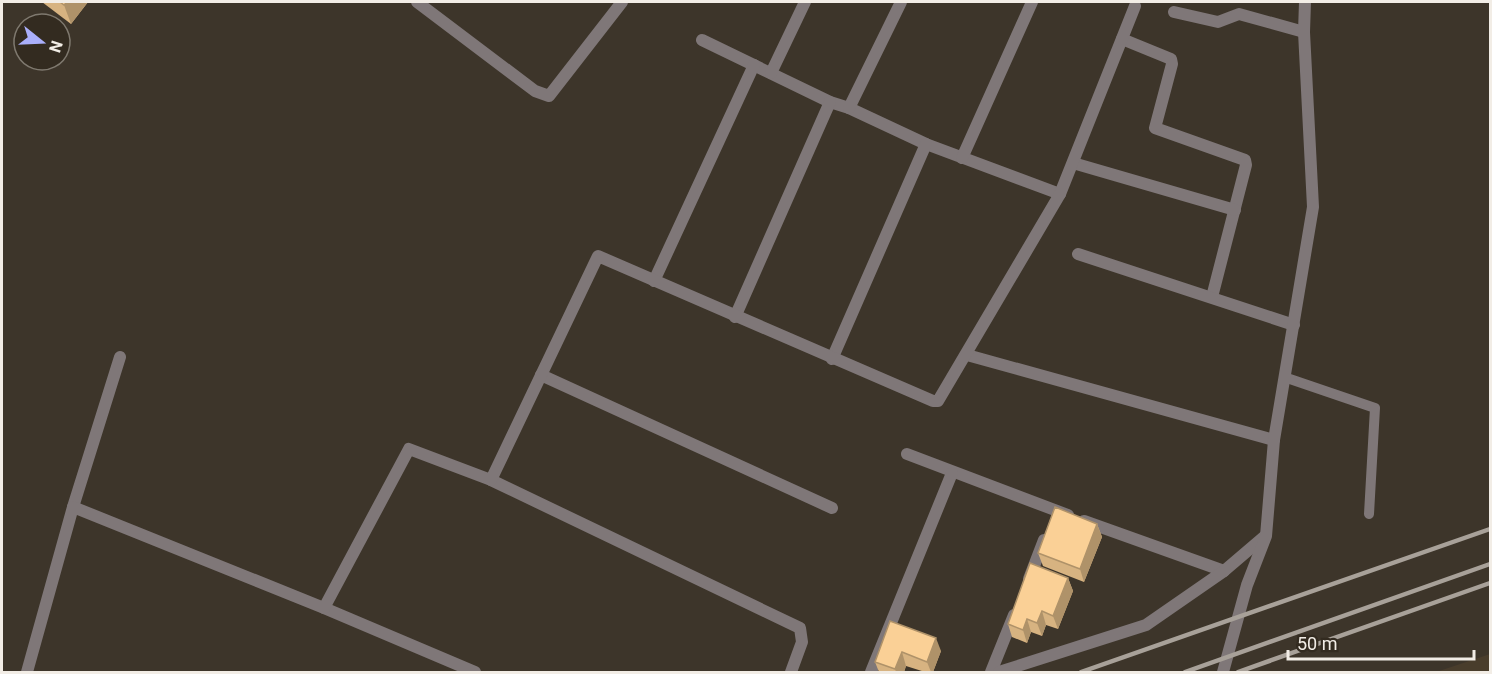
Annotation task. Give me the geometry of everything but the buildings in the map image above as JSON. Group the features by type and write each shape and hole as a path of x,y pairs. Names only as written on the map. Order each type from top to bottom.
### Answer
{"street":[{"path":"417,2 535,91 549,96 622,2"},
{"path":"771,73 805,2"},
{"path":"849,108 902,2"},
{"path":"962,158 1032,2"},
{"path":"1223,672 1247,585 1266,536 1274,440 1313,207 1304,32 1305,2"},
{"path":"491,480 598,256 831,359 933,401 938,401 967,356 1060,194 1135,6"},
{"path":"1174,12 1218,22 1239,14 1304,32"},
{"path":"1122,39 1171,59 1172,64 1155,128 1245,160 1246,165 1212,297"},
{"path":"702,40 830,102 849,108 927,144 1060,194"},
{"path":"654,281 754,65"},
{"path":"735,317 830,102"},
{"path":"831,359 927,144"},
{"path":"1073,164 1234,210"},
{"path":"1078,254 1293,325"},
{"path":"967,356 1274,440"},
{"path":"27,672 73,507 120,357"},
{"path":"541,375 832,508"},
{"path":"324,608 409,449 491,480 800,628 802,642 791,672"},
{"path":"907,454 952,473 1052,522 1224,572"},
{"path":"871,672 952,473"},
{"path":"73,507 324,608 475,672"},
{"path":"1026,586 1052,522"},
{"path":"999,672 1146,625 1224,572 1266,536"},
{"path":"991,672 1017,608"}],"lane":[{"path":"1284,377 1376,408 1369,514"}],"shaded area":[{"path":"1490,654 1490,672 1436,672"}],"railway":[{"path":"1081,672 1490,529"},
{"path":"1185,672 1490,564"},
{"path":"1238,672 1490,583"}]}
